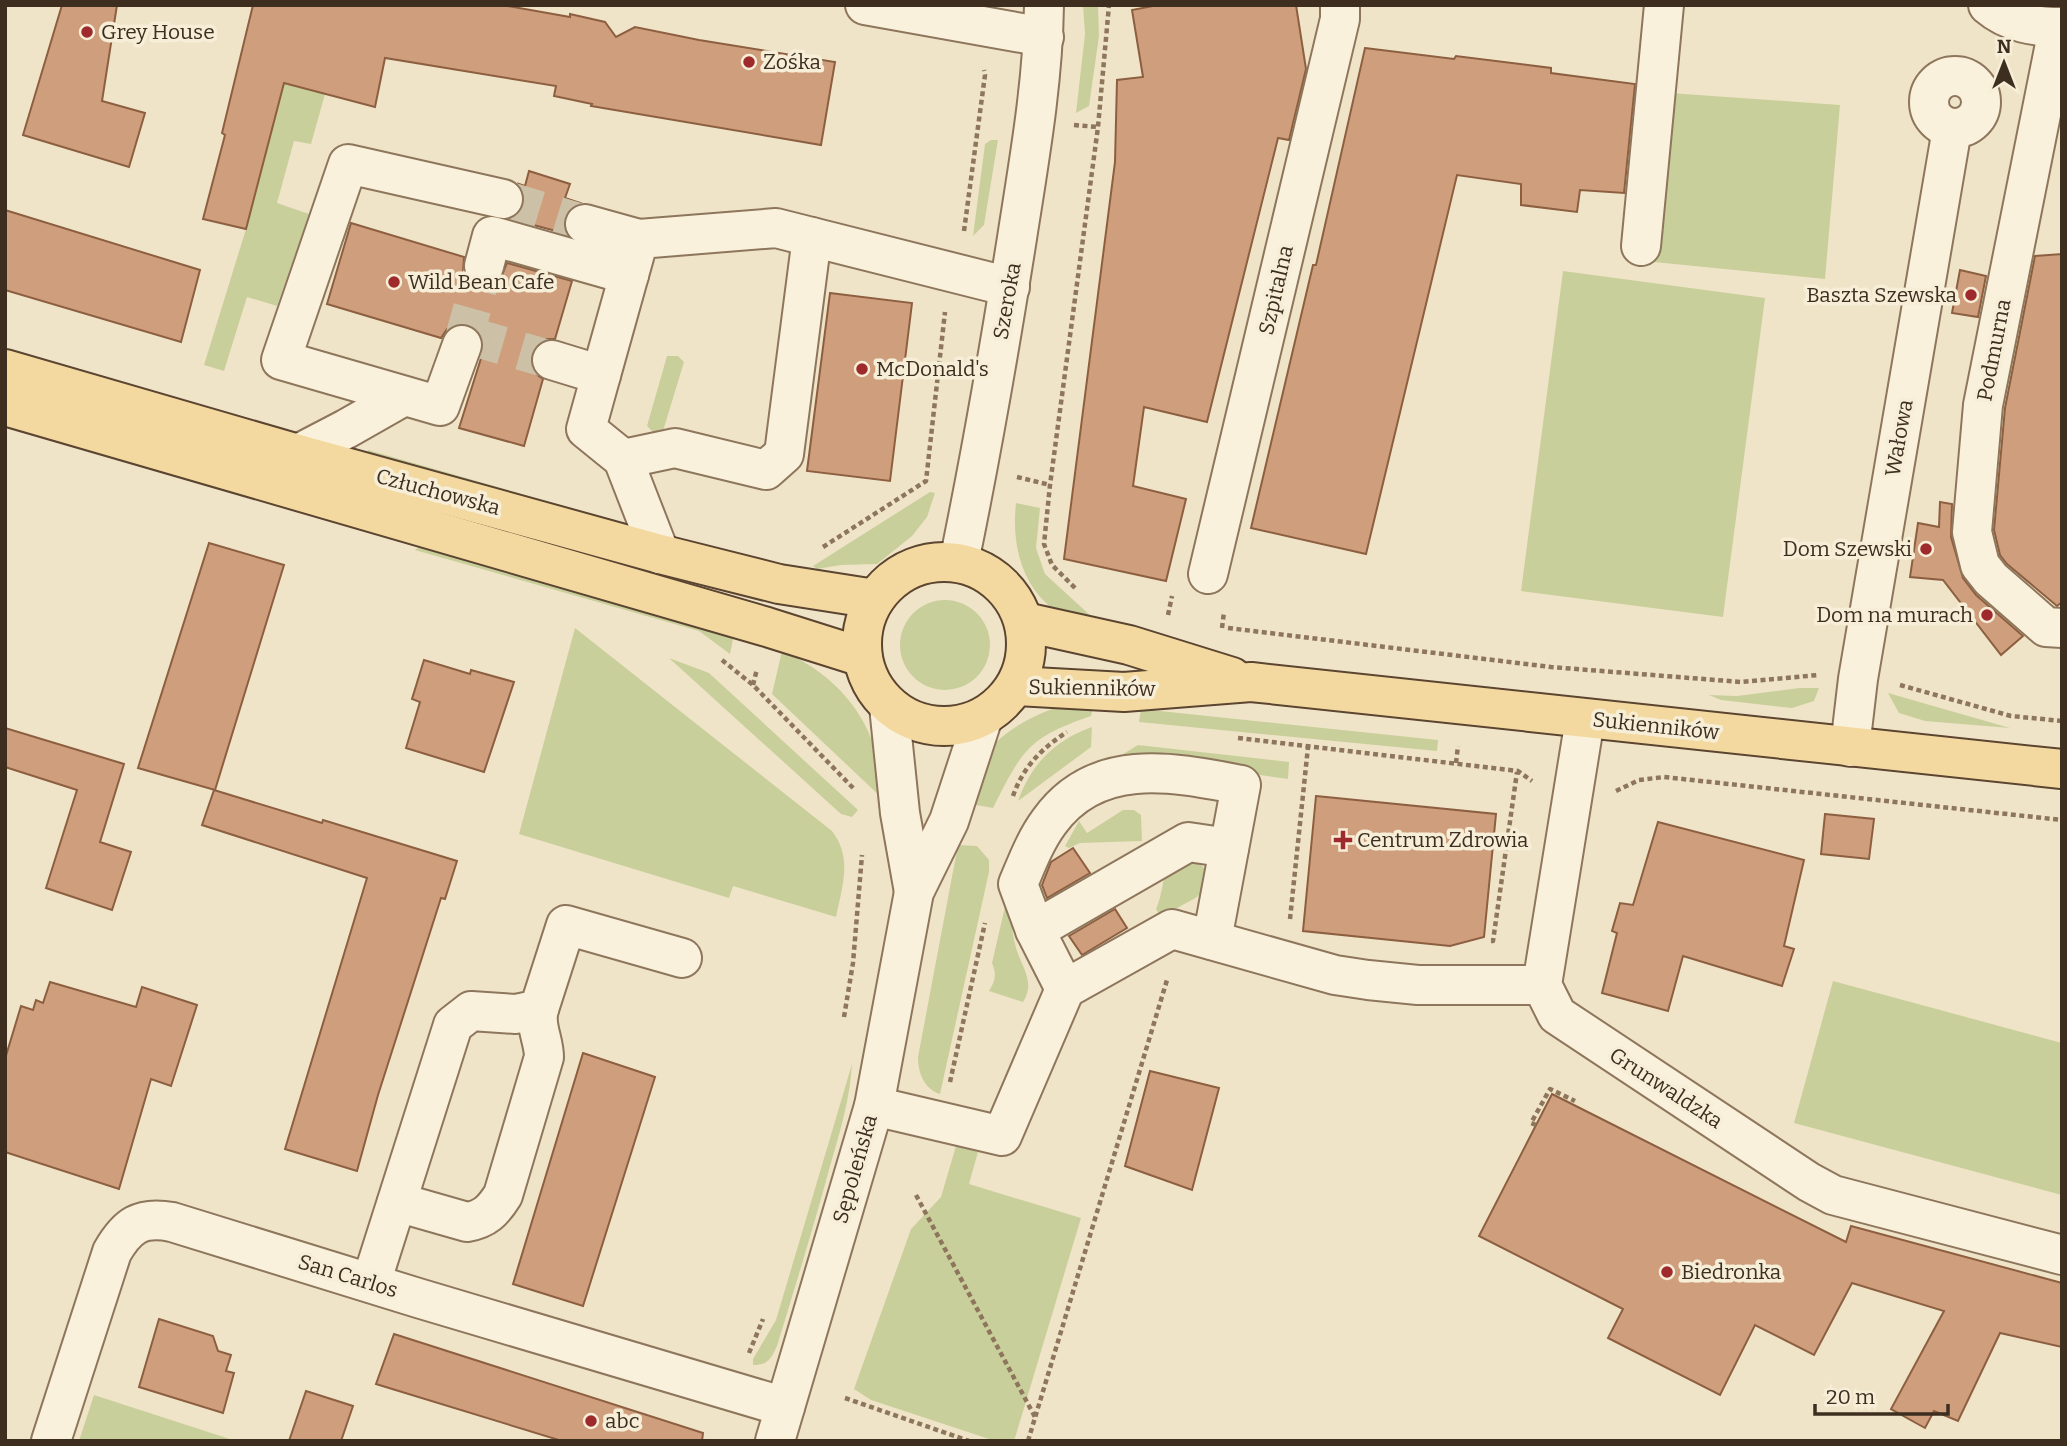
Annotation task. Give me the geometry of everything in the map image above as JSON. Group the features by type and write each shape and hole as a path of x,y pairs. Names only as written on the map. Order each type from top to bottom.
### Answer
{"main road":[{"name":"Człuchowska","path":"5,369 298,454 660,554 779,584 875,599"},
{"name":"Człuchowska","path":"5,406 862,657"},
{"path":"935,562 960,562 981,570 1001,583 1015,601 1025,622 1027,645 1024,666 1016,686 1002,704 983,717 960,725 934,726 910,720 889,706 871,683 862,657 861,636 875,599 890,581 912,568 935,562"},
{"name":"Sukienników","path":"1025,622 1129,645 1251,682 2062,769"},
{"name":"Sukienników","path":"1016,686 1124,692 1251,682"}],"street":[{"path":"865,5 1044,21"},
{"name":"Szpitalna","path":"1208,573 1340,19 1340,5"},
{"path":"1641,246 1664,5"},
{"path":"1988,5 2011,19 2037,27 2062,27"},
{"name":"Szeroka","path":"960,562 1010,287 1036,122 1044,21"},
{"name":"Podmurna","path":"2062,33 2054,44 1983,405 1972,532 1980,565 1991,579 2046,627 2062,628"},
{"name":"Wałowa","path":"1850,747 1860,665 1952,129"},
{"path":"462,345 440,406 281,360 348,164 503,199"},
{"path":"585,224 634,257"},
{"path":"484,266 492,236 634,257 776,228 1010,287"},
{"path":"624,459 675,448 766,470 784,454 812,237"},
{"path":"634,257 586,429 624,459 660,554"},
{"path":"552,360 601,375"},
{"path":"298,454 404,396"},
{"name":"Sępoleńska","path":"889,706 900,813 914,892"},
{"name":"Sępoleńska","path":"780,1424 874,1106 914,892 949,821 983,717"},
{"path":"874,1106 1002,1136 1065,989 1172,929 1327,973 1368,980 1418,985 1542,985 1585,719"},
{"path":"1065,989 1035,930 1017,884 1051,819 1069,800 1112,777 1175,773 1241,785 1212,940"},
{"path":"1035,930 1188,842 1229,848"},
{"path":"397,1202 467,1222 479,1220 496,1207 503,1195 544,1057 544,1042 536,1020 566,925 682,958"},
{"name":"Grunwaldzka","path":"1542,985 1557,1015 1570,1026 1833,1195 2062,1255"},
{"path":"371,1283 453,1025 471,1012 516,1014 539,1009"},
{"name":"San Carlos","path":"51,1441 112,1252 123,1233 138,1224 155,1219 371,1283 780,1424"}],"path":[{"path":"1077,590 1052,565 1044,544 1098,127 1109,5"},
{"path":"963,236 980,114"},
{"path":"813,553 926,481 947,300"},
{"path":"1222,628 1550,667 1741,682 1819,675"},
{"path":"1889,682 2011,716 2062,721"},
{"path":"753,685 861,797"},
{"path":"1012,797 1026,768 1035,757 1068,731 1079,727"},
{"path":"1228,737 1518,771 1531,781"},
{"path":"1290,923 1308,746"},
{"path":"1480,944 1493,941 1518,771"},
{"path":"1613,793 1639,780 1664,777 2062,820"},
{"path":"843,1022 853,962 863,845"},
{"path":"950,1084 987,915"},
{"path":"1028,1441 1171,969"},
{"path":"1536,1125 1531,1123 1550,1088 1575,1101"},
{"path":"915,1195 1035,1418"},
{"path":"747,1356 766,1311"},
{"path":"845,1398 970,1441"}],"green space":[{"path":"1083,5 1098,5 1099,36 1089,106 1076,113 1085,34"},
{"path":"284,83 325,94 311,144 294,141 277,203 309,214 277,306 247,297 224,371 204,365 246,229"},
{"path":"1670,93 1840,105 1825,279 1654,262"},
{"path":"998,140 984,225 973,236 985,144"},
{"path":"1563,271 1765,298 1723,617 1521,591"},
{"path":"667,356 678,356 684,362 663,431 654,433 647,426"},
{"path":"368,450 620,522 617,530 366,458"},
{"path":"930,492 935,493 927,517 912,536 877,564 817,569 813,566"},
{"path":"1016,503 1040,508 1036,548 1045,574 1092,617 1057,614 1037,594 1020,558 1015,531"},
{"path":"426,542 734,634 730,654 699,631 415,550"},
{"path":"945,600 962,603 977,613 987,628 990,645 987,662 977,677 962,687 945,690 928,687 913,677 903,662 900,645 903,628 913,613 928,603"},
{"path":"575,628 832,831 844,862 843,884 836,917 733,886 729,898 519,834"},
{"path":"782,651 827,678 851,703 869,733 875,750 882,798 772,694"},
{"path":"669,658 709,673 858,810 852,817 841,814"},
{"path":"1819,688 1814,701 1792,708 1721,700 1709,695 1737,696"},
{"path":"1888,693 2010,728 1925,721 1899,713"},
{"path":"1062,706 1093,707 1091,716 1053,732 1029,749 993,808 965,803 984,755 1003,736 1026,721"},
{"path":"1141,709 1438,740 1437,751 1139,722"},
{"path":"1092,727 1091,747 1018,801 1030,776 1046,755 1067,739"},
{"path":"1138,745 1289,762 1288,779 1175,763 1113,768 1010,900 1014,939 1028,980 1027,994 1023,1002 989,991 995,978 992,963 1025,820 1042,803"},
{"path":"1123,810 1134,810 1141,815 1142,841 1080,843 1069,848 1065,846 1079,821 1087,833"},
{"path":"958,845 977,846 989,860 989,872 940,1094 934,1092 923,1080 918,1057"},
{"path":"1196,860 1205,869 1205,888 1197,897 1161,917 1156,909 1167,868"},
{"path":"1833,981 2062,1043 2062,1195 1794,1123"},
{"path":"852,1064 840,1131 777,1346 768,1360 753,1365 753,1359 776,1320"},
{"path":"956,1146 978,1152 969,1184 1081,1218 1015,1438 1010,1441 995,1441 871,1400 854,1389 911,1229 941,1197"},
{"path":"94,1395 236,1441 79,1441"}],"building":[{"path":"62,5 117,5 102,101 145,113 129,167 23,135"},
{"path":"253,5 502,5 570,17 570,14 605,22 616,37 635,27 835,62 821,145 591,106 592,104 554,96 556,86 385,58 375,107 284,83 246,229 203,219 225,135 222,133"},
{"path":"1158,5 1296,5 1306,69 1289,140 1278,138 1207,422 1144,407 1133,486 1186,499 1166,581 1064,559 1115,162 1117,80 1143,77 1132,10"},
{"path":"1365,48 1551,68 1551,73 1635,84 1624,193 1580,190 1577,212 1521,205 1521,184 1457,175 1366,554 1251,528 1313,265 1316,265"},
{"path":"529,171 570,184 565,198 580,203 570,208 564,218 567,234 511,219 519,213 524,204 524,193 519,184 525,186"},
{"path":"5,210 200,270 181,342 5,290"},
{"path":"351,223 464,257 463,272 469,282 479,287 490,287 499,282 507,263 572,281 555,339 546,339 538,344 531,354 531,366 543,379 524,446 459,428 483,352 483,340 478,330 469,324 457,324 447,329 441,338 327,304"},
{"path":"2062,254 2062,602 2057,606 2007,564 2000,555 1994,530 2005,408 2035,256"},
{"name":"Baszta Szewska","path":"1960,270 1986,276 1978,317 1952,313"},
{"name":"McDonald's","path":"830,293 912,303 890,481 807,471"},
{"path":"1940,502 1952,504 1951,537 1963,578 1976,595 2023,636 2001,655 1943,580 1910,577 1918,523 1939,527"},
{"path":"209,543 284,565 215,790 138,768"},
{"path":"424,660 470,674 471,670 514,682 484,772 406,748 420,702 412,699"},
{"path":"5,728 124,764 100,842 131,852 112,910 46,888 77,790 5,767"},
{"path":"214,790 457,861 445,899 441,898 378,1095 357,1171 285,1149 367,878 202,825"},
{"path":"1316,796 1496,814 1484,937 1450,946 1303,931"},
{"path":"1825,814 1874,819 1869,859 1821,854"},
{"path":"1658,822 1804,860 1784,946 1794,949 1782,986 1683,956 1668,1011 1602,993 1617,933 1612,931 1620,903 1633,905"},
{"path":"1073,848 1090,873 1047,898 1042,885 1051,862"},
{"path":"1115,909 1127,928 1082,955 1069,936"},
{"path":"50,982 136,1007 142,987 197,1005 171,1086 151,1079 119,1189 5,1152 5,1059 21,1006 33,1010 36,1000 43,1003"},
{"path":"583,1053 655,1077 583,1306 513,1284"},
{"path":"1150,1071 1219,1088 1192,1190 1125,1166"},
{"name":"Biedronka","path":"1552,1094 1846,1242 1851,1226 2062,1283 2062,1347 2000,1333 1958,1421 1934,1411 1925,1428 1891,1409 1944,1311 1852,1283 1814,1355 1755,1325 1720,1395 1608,1338 1623,1309 1479,1236"},
{"path":"159,1319 213,1336 218,1351 231,1355 226,1371 234,1373 223,1413 139,1387"},
{"path":"394,1334 703,1433 702,1441 562,1441 376,1384"},
{"path":"306,1391 353,1406 341,1441 289,1441"}],"tunnel":[{"path":"503,199 585,224"},
{"path":"462,345 484,266"},
{"path":"466,335 552,360"}],"place":[{"name":"Grey House","path":"87,32"},
{"name":"Zośka","path":"749,62"},
{"name":"Wild Bean Cafe","path":"394,282"},
{"name":"Baszta Szewska","path":"1971,295"},
{"name":"McDonald's","path":"862,369"},
{"name":"Dom Szewski","path":"1926,549"},
{"name":"Dom na murach","path":"1987,615"},
{"name":"Centrum Zdrowia","path":"1343,840"},
{"name":"Biedronka","path":"1667,1272"},
{"name":"abc","path":"591,1421"}]}
